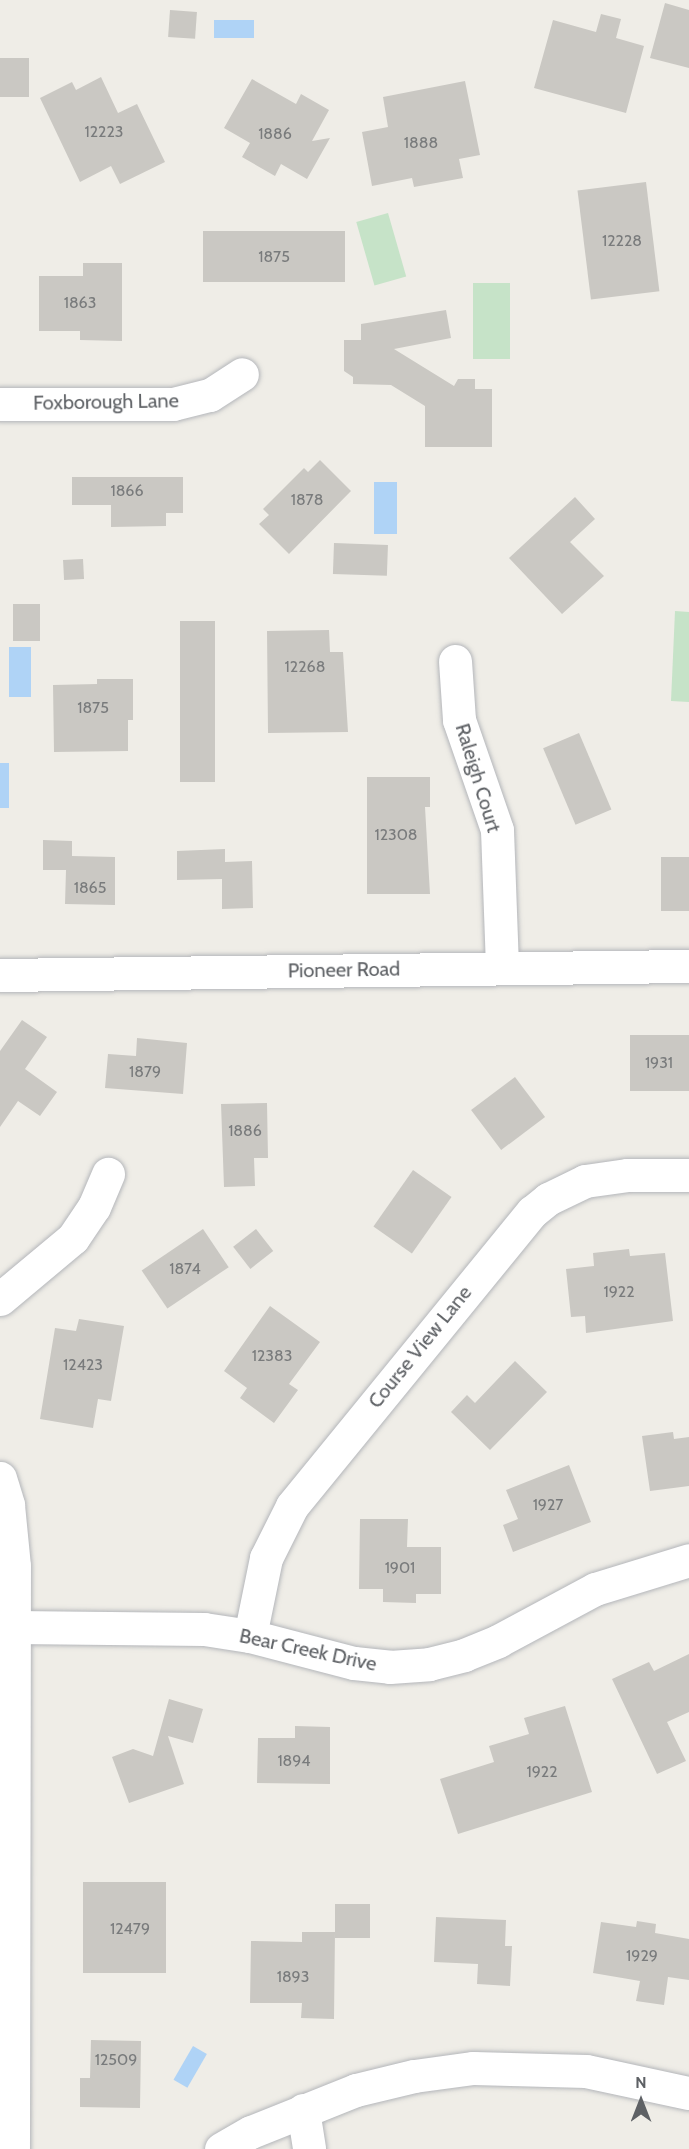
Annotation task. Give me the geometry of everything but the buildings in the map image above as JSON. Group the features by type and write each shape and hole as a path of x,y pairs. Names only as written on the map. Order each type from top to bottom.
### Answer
{"street":[{"name":"Foxborough Lane","path":"0,404 173,404 210,395 242,374"},
{"name":"Raleigh Court","path":"455,661 459,720 497,830 502,968"},
{"name":"Pioneer Road","path":"0,975 689,966"},
{"path":"0,1299 73,1238 94,1207 108,1174"},
{"name":"Course View Lane","path":"250,1636 266,1558 292,1506 532,1212 548,1199 585,1181 627,1175 689,1175"},
{"path":"0,1478 8,1505 14,1566 13,2149"},
{"name":"Bear Creek Drive","path":"14,1627 160,1626 250,1636 354,1663 390,1667 429,1664 498,1641 595,1588 689,1560"},
{"path":"221,2149 303,2110 414,2076 473,2068 586,2071 689,2093"},
{"path":"303,2110 309,2149"}],"green space":[{"path":"388,213 406,276 374,286 356,222"},
{"path":"473,283 510,283 510,359 473,359"},
{"path":"675,611 689,612 689,702 671,701"}],"water":[{"path":"214,20 254,20 254,38 214,38"},
{"path":"374,482 397,482 397,534 374,534"},
{"path":"9,647 31,647 31,697 9,697"},
{"path":"0,763 9,763 9,808 0,808"},
{"path":"193,2046 207,2054 187,2088 174,2080"}]}
